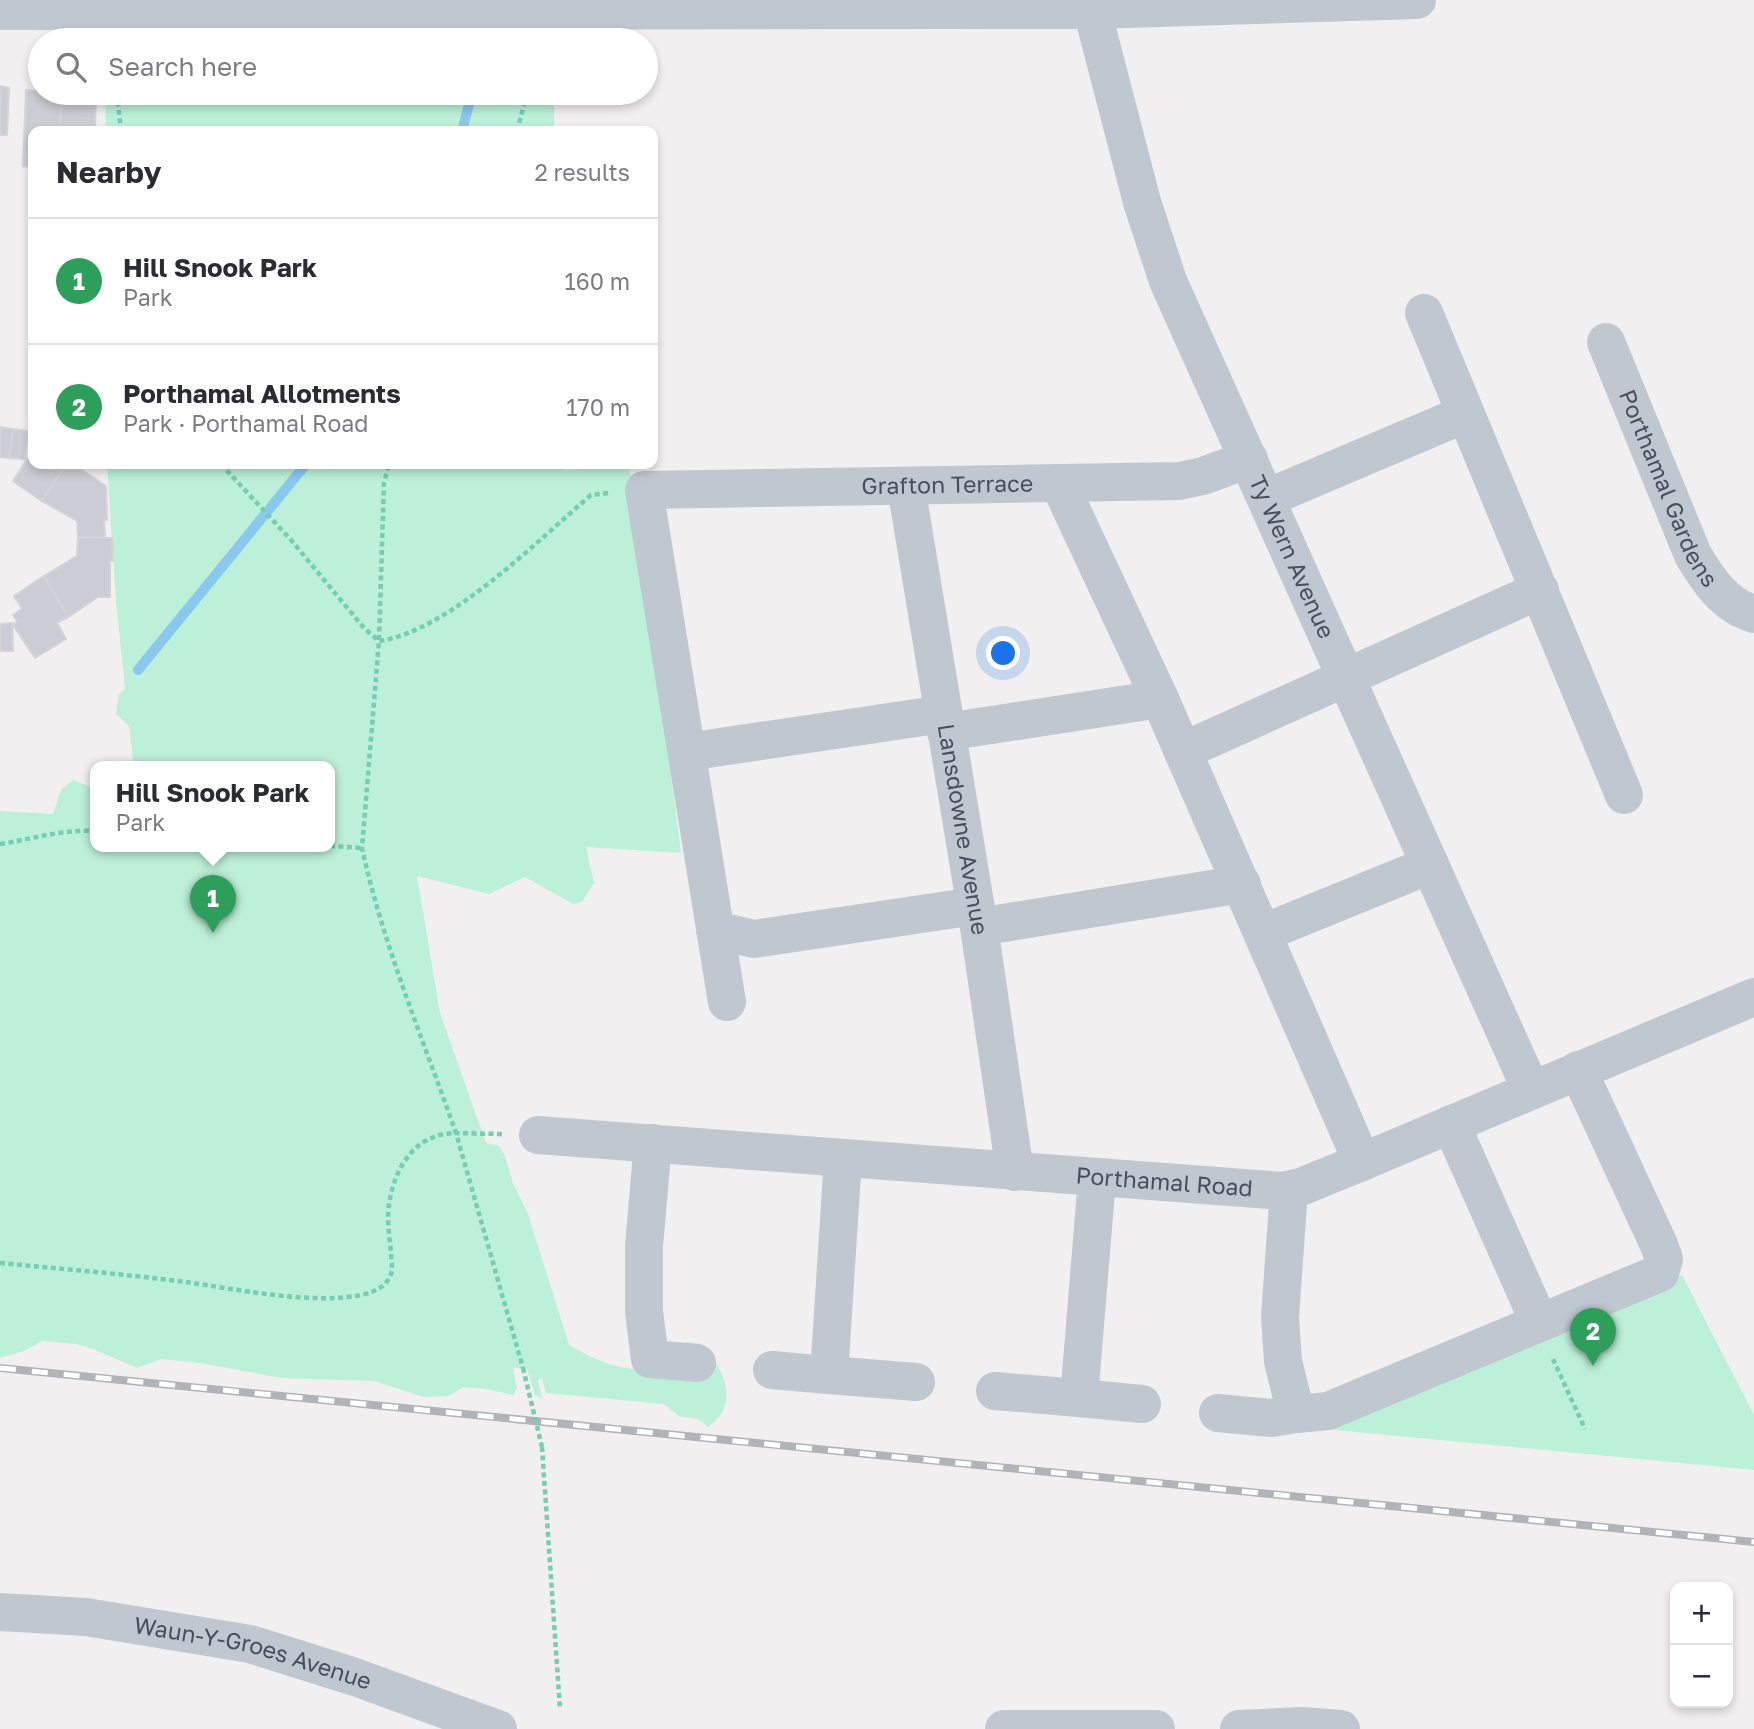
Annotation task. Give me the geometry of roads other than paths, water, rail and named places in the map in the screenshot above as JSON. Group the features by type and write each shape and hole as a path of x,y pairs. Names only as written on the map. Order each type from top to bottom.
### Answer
{"street":[{"path":"0,11 356,5 1091,10 1417,0"},
{"name":"Ty Wern Avenue","path":"1091,10 1158,254 1531,1090"},
{"path":"1424,313 1624,795"},
{"name":"Porthamal Gardens","path":"1606,342 1693,555 1708,581 1726,599 1754,614"},
{"path":"1266,498 1465,414"},
{"name":"Grafton Terrace","path":"687,752 645,491 1179,481 1203,476 1249,460"},
{"path":"1059,483 1160,699 1362,1162"},
{"name":"Lansdowne Avenue","path":"906,486 1016,1172"},
{"path":"1183,751 1540,590"},
{"path":"727,1002 687,752 1160,699"},
{"path":"1263,933 1430,865"},
{"path":"715,930 754,939 977,917 1242,884"},
{"name":"Porthamal Road","path":"538,1135 1263,1191 1289,1190 1362,1162 1754,997"},
{"path":"1218,1413 1271,1418 1328,1411 1660,1273 1664,1259 1578,1070"},
{"path":"1451,1124 1539,1322"},
{"path":"653,1143 644,1246 644,1312 636,1358 697,1363"},
{"path":"829,1375 843,1158"},
{"path":"1079,1398 1097,1178"},
{"path":"1289,1190 1280,1317 1283,1361 1296,1414"},
{"path":"772,1370 916,1382"},
{"path":"995,1391 1142,1404"},
{"name":"Waun-Y-Groes Avenue","path":"0,1612 86,1617 250,1644 355,1677 498,1729"},
{"path":"1239,1729 1302,1726 1342,1729"},
{"path":"1004,1729 1156,1729"}],"waterway":[{"path":"463,126 469,105"},
{"path":"138,670 302,469"}],"railway":[{"path":"0,1368 1754,1542"}],"place":[{"name":"Hill Snook Park","path":"213,933"},
{"name":"Porthamal Allotments","path":"1593,1366"}]}
